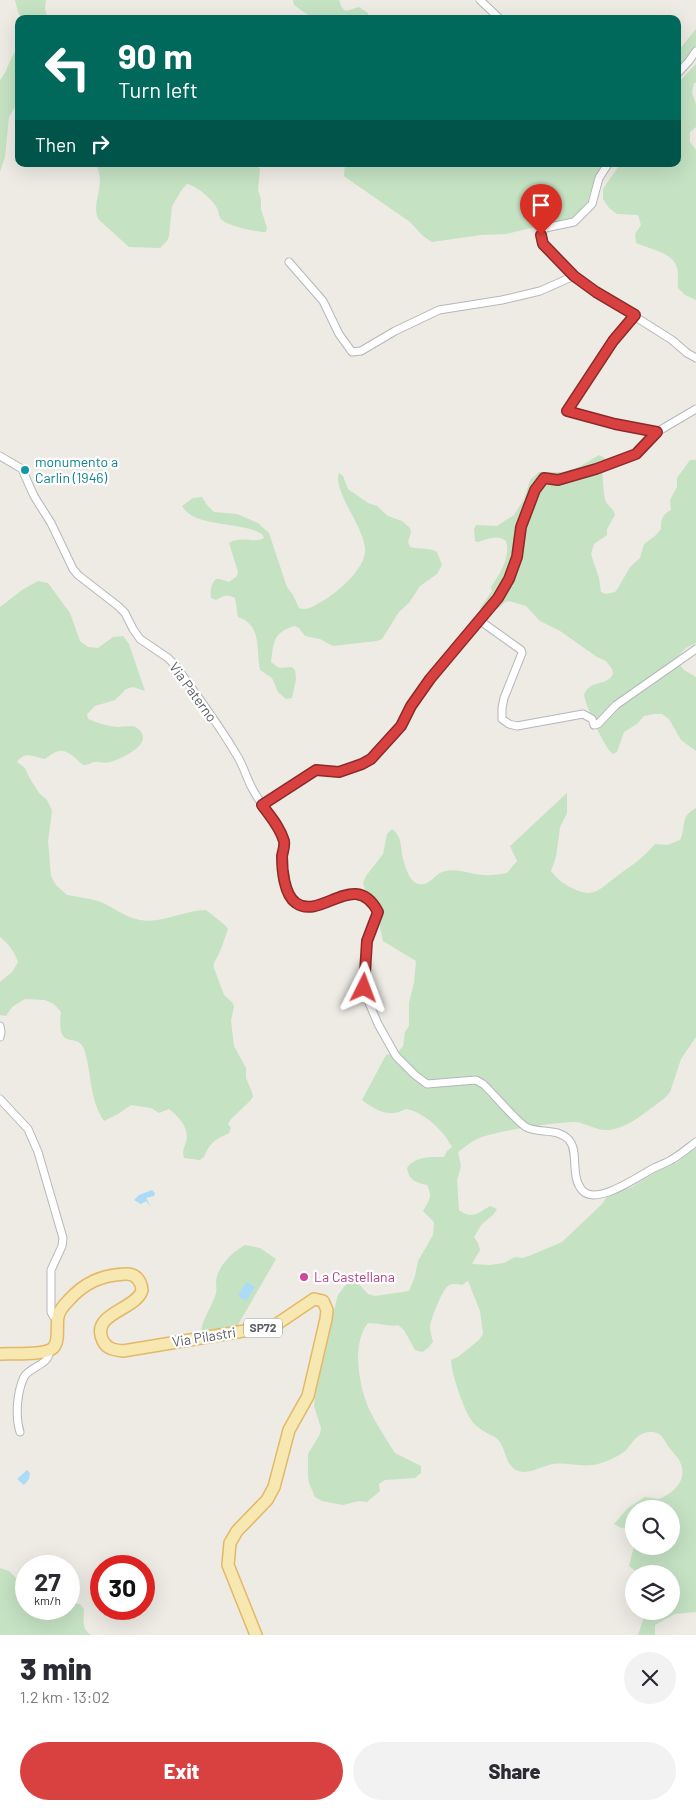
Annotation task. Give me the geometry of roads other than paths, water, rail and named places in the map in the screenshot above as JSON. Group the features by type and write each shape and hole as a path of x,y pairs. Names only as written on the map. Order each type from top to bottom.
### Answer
{"main road":[{"name":"Via Pilastri","path":"49,1350 55,1344 58,1318 64,1305 85,1284 100,1278 131,1274 140,1280 142,1290 137,1300 112,1314 101,1328 102,1339 109,1348 122,1351 274,1326 314,1299 321,1299 324,1302 327,1310 326,1319 308,1396 289,1430 274,1488 267,1500 236,1531 230,1542 228,1552 230,1570 256,1635"},
{"path":"0,1354 41,1353 49,1350"}],"street":[{"path":"480,0 496,15"},
{"path":"681,70 696,51"},
{"path":"606,167 600,178 592,204 574,222 545,228 541,235 543,244 574,276 596,292 635,315 696,358"},
{"path":"289,262 323,301 339,334 352,352 361,351 394,331 440,310 502,300 540,291 574,276"},
{"path":"635,315 613,341 567,411 615,424 657,432"},
{"path":"262,805 316,770 339,772 371,759 401,726 411,706 430,679 498,598 509,579 517,557 521,527 535,490 544,478 558,480 596,469 636,454 657,432 696,409"},
{"name":"Via Paterno","path":"0,456 22,469 34,496 51,523 73,569 118,606 140,639 168,658 176,666 237,755 252,789 272,817 283,839 283,875 286,886 295,903 317,906 345,894 356,894 366,898 375,906 378,912 367,941 364,988 378,1024 396,1056 415,1075 427,1084 476,1080 483,1084 523,1125 532,1130 553,1131 568,1139 572,1144 578,1184 586,1194 616,1190 653,1168 671,1160 696,1142"},
{"path":"478,620 521,650 522,654 502,708 502,720 517,726 583,714 592,719 594,725 598,724 616,704 696,649"},
{"path":"0,1099 28,1129 38,1152 63,1238 62,1246 52,1270 50,1312 58,1318"},
{"path":"20,1432 17,1423 20,1392 25,1376 32,1369 47,1360 50,1356 49,1350"}],"water":[{"path":"152,1190 155,1193 154,1196 146,1198 151,1207 146,1201 141,1204 134,1200 139,1195"},
{"path":"246,1282 255,1287 246,1301 238,1296"},
{"path":"27,1470 30,1473 29,1479 24,1485 17,1479"}],"place":[{"name":"monumento a Carlin (1946)","path":"25,470"},
{"name":"La Castellana","path":"304,1277"}]}
